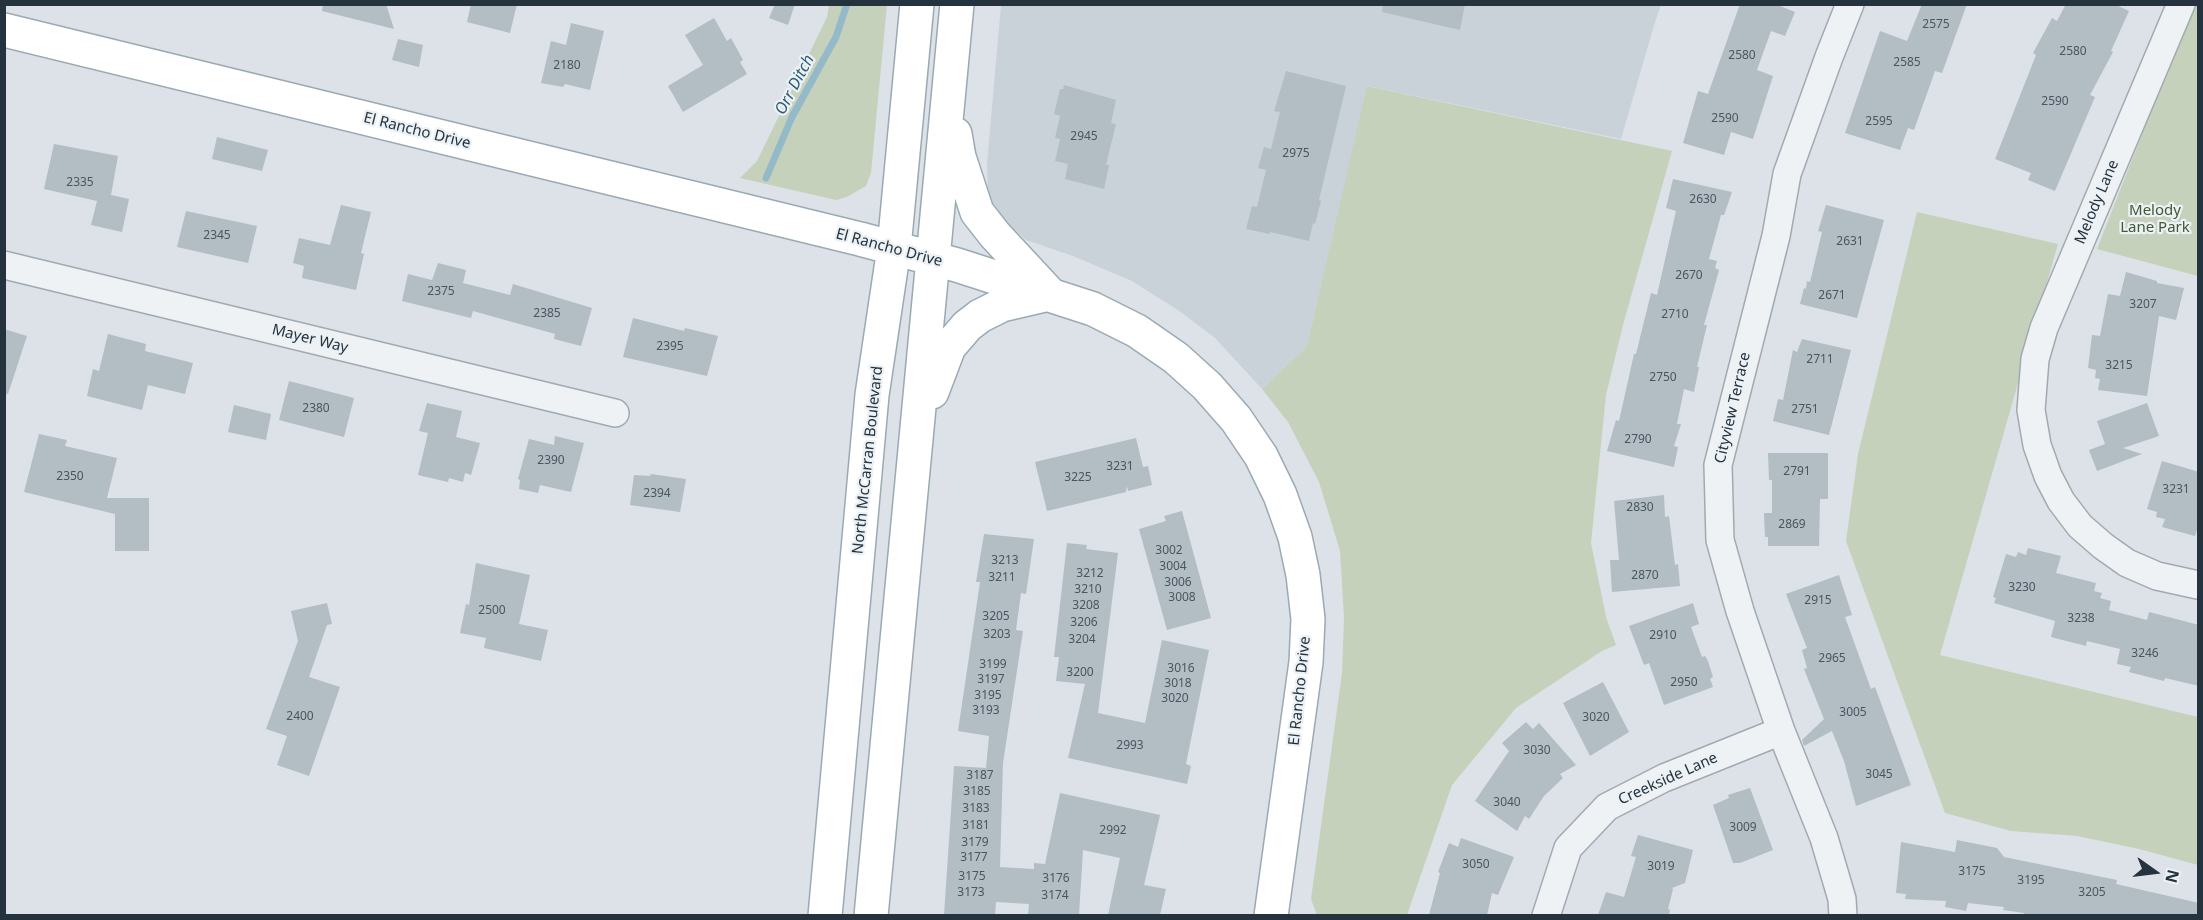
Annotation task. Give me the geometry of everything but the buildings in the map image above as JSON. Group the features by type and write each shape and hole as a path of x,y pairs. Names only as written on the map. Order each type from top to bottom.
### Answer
{"main road":[{"name":"North McCarran Boulevard","path":"825,915 872,395 894,248 917,4"},
{"path":"871,915 957,4"},
{"name":"El Rancho Drive","path":"4,30 894,248 1050,294 1093,309 1137,330 1184,365 1207,386 1236,419 1261,456 1295,537 1303,575 1308,619 1306,662 1271,915"},
{"path":"949,96 959,157 968,191 977,212 995,235 1050,294"},
{"path":"917,433 949,347 959,333 991,310 1050,294"}],"street":[{"name":"Cityview Terrace","path":"1843,915 1842,899 1824,838 1781,731 1740,611 1720,540 1718,465 1776,236 1786,174 1828,57 1850,4"},
{"name":"Melody Lane","path":"2181,4 2044,328 2035,359 2032,404 2037,445 2048,476 2061,501 2080,526 2127,563 2157,576 2199,585"},
{"name":"Mayer Way","path":"4,265 615,413"},
{"name":"Creekside Lane","path":"1546,915 1568,848 1607,807 1664,778 1781,731"}],"shaded area":[{"path":"1001,5 1661,5 1621,139 1368,86 1307,346 1262,389 1215,338 1178,310 1132,281 1073,256 1026,240 1004,221 988,195 987,164"}],"green space":[{"path":"829,5 887,5 871,173 866,186 847,197 836,200 740,178 757,161 827,17"},
{"name":"Melody Lane Park","path":"2198,5 2198,276 2097,249 2179,40"},
{"path":"1367,86 1672,151 1623,325 1606,395 1591,543 1606,617 1616,645 1602,651 1516,708 1452,785 1407,915 1317,915 1311,899 1342,673 1344,617 1340,551 1319,482 1288,422 1262,389 1307,346"},
{"path":"1917,212 2058,244 1940,655 2198,717 2198,865 2139,849 2077,836 2011,831 1945,813 1846,541 1858,454"}],"waterway":[{"name":"Orr Ditch","path":"766,178 792,117 836,37 847,4"}]}
